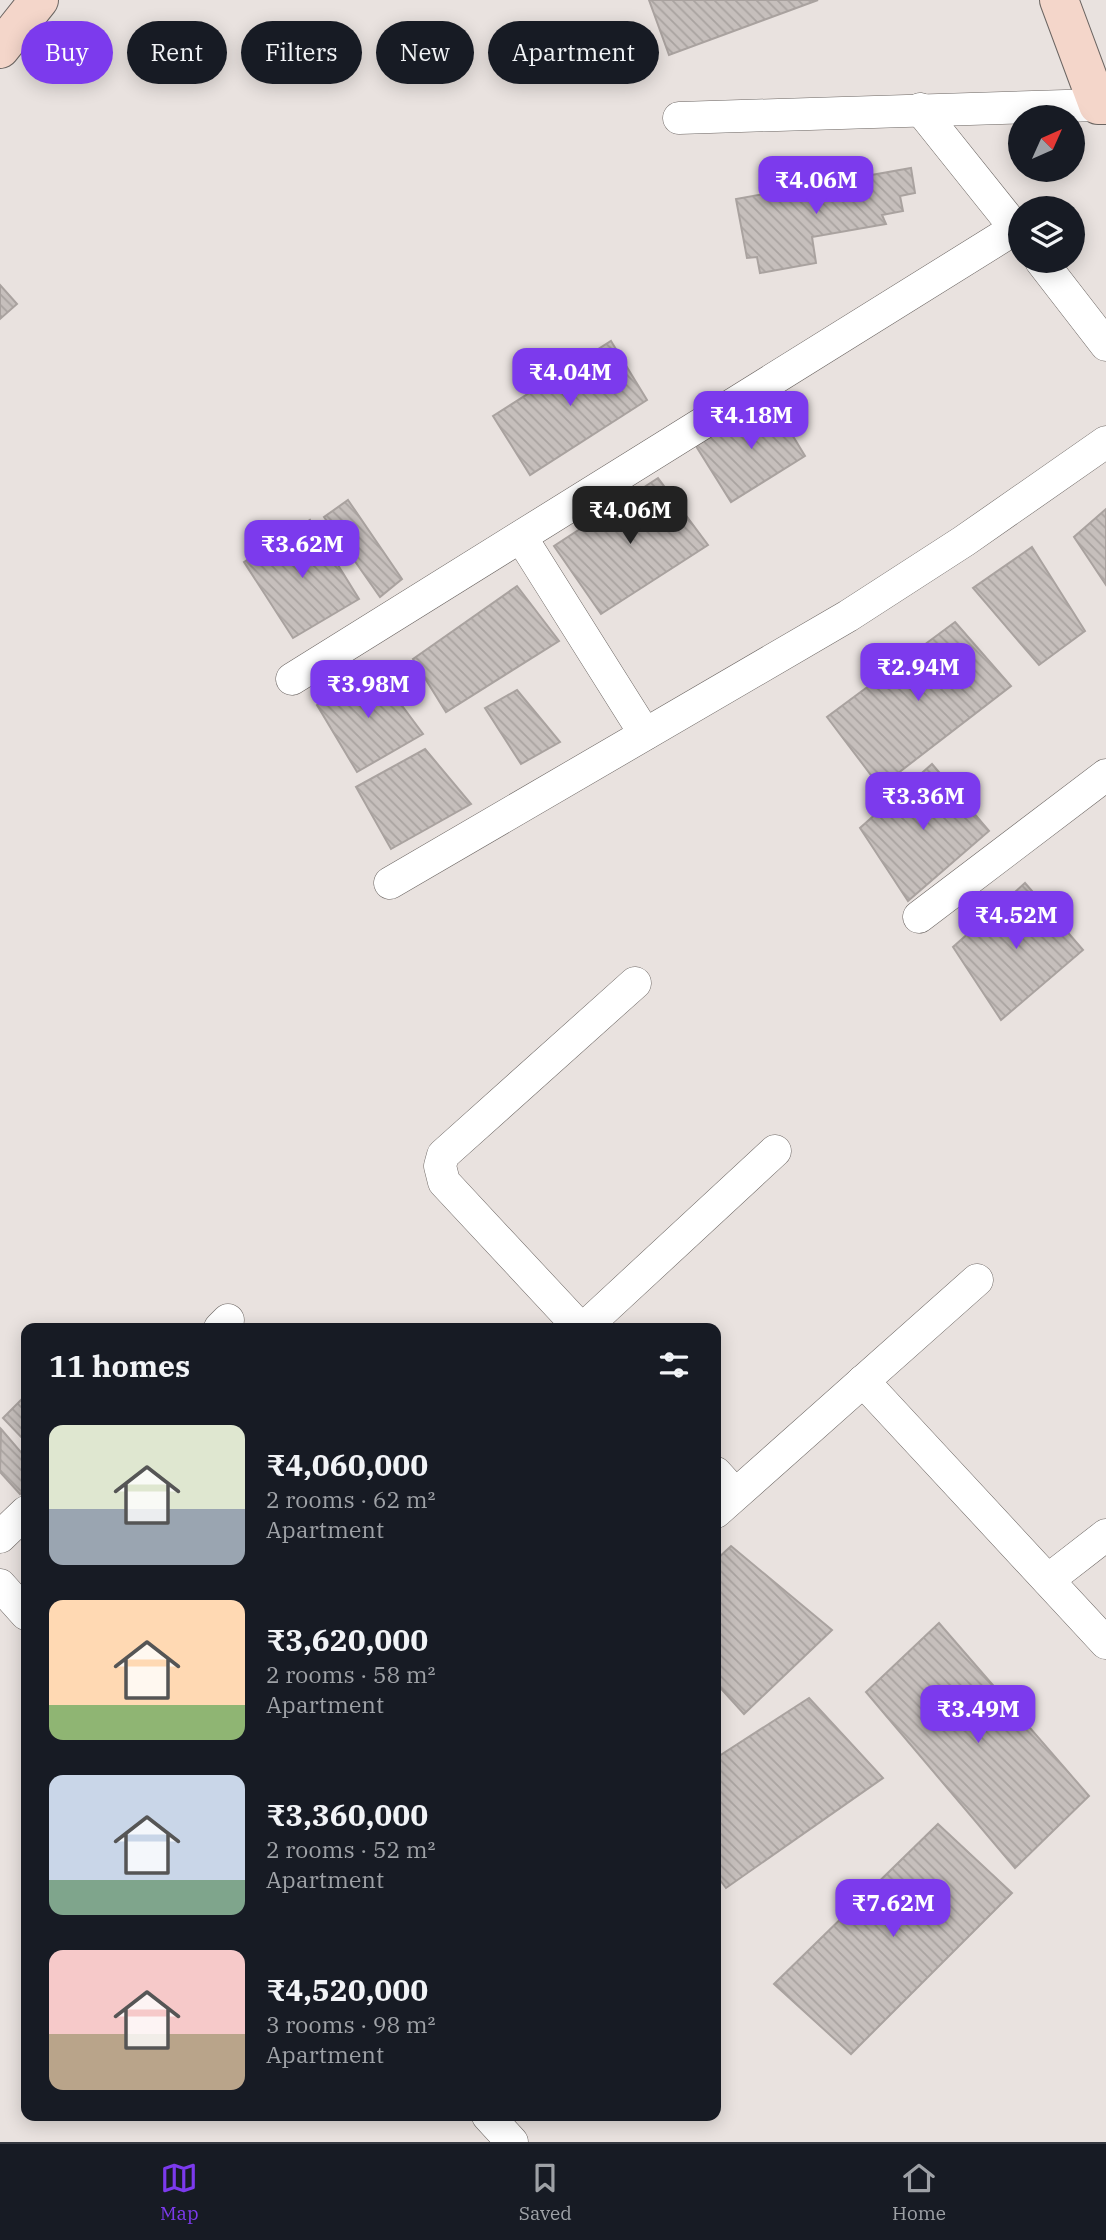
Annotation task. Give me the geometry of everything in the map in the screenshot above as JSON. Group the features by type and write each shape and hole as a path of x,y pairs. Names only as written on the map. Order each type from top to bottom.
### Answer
{"street":[{"path":"0,49 39,0"},
{"path":"679,118 920,108 1102,105 1059,0"},
{"path":"920,108 1008,218"},
{"path":"292,679 1008,237"},
{"path":"1050,273 1106,345"},
{"path":"390,883 848,616 964,541 1106,442"},
{"path":"520,537 645,734"},
{"path":"919,917 1106,775"},
{"path":"577,1323 444,1182 440,1166 443,1155 635,983"},
{"path":"587,1323 775,1151"},
{"path":"722,1493 863,1381 977,1280"},
{"path":"863,1381 1106,1643"},
{"path":"0,1538 21,1518"},
{"path":"1048,1580 1106,1535"},
{"path":"0,1585 21,1608"},
{"path":"493,2121 512,2142"}],"building":[{"path":"649,0 818,0 669,55 659,21 657,21"},
{"path":"911,168 915,193 900,196 903,211 882,215 886,224 812,237 816,263 760,273 757,257 747,258 736,199"},
{"path":"0,285 17,304 0,319"},
{"path":"611,341 647,400 530,475 493,416"},
{"path":"771,400 805,456 731,502 696,446"},
{"path":"658,478 708,545 601,614 554,546"},
{"path":"348,500 402,579 380,597 324,517"},
{"path":"1106,509 1106,585 1074,537"},
{"path":"310,520 359,599 293,638 244,562"},
{"path":"1032,547 1085,631 1039,665 973,588"},
{"path":"517,586 559,641 446,712 413,659"},
{"path":"955,622 1011,686 880,787 827,717"},
{"path":"374,668 423,734 357,772 317,705"},
{"path":"517,690 560,742 521,764 485,708"},
{"path":"425,749 471,804 391,849 356,787"},
{"path":"932,764 989,831 908,901 860,828"},
{"path":"1025,883 1083,950 1001,1020 953,947"},
{"path":"21,1400 21,1437 3,1418"},
{"path":"1,1429 21,1452 21,1493 0,1472"},
{"path":"731,1546 832,1630 744,1714 721,1689 721,1555"},
{"path":"939,1623 1089,1796 1015,1868 866,1692"},
{"path":"809,1698 883,1778 726,1888 721,1882 721,1755"},
{"path":"938,1824 1012,1893 851,2054 774,1984"}]}
